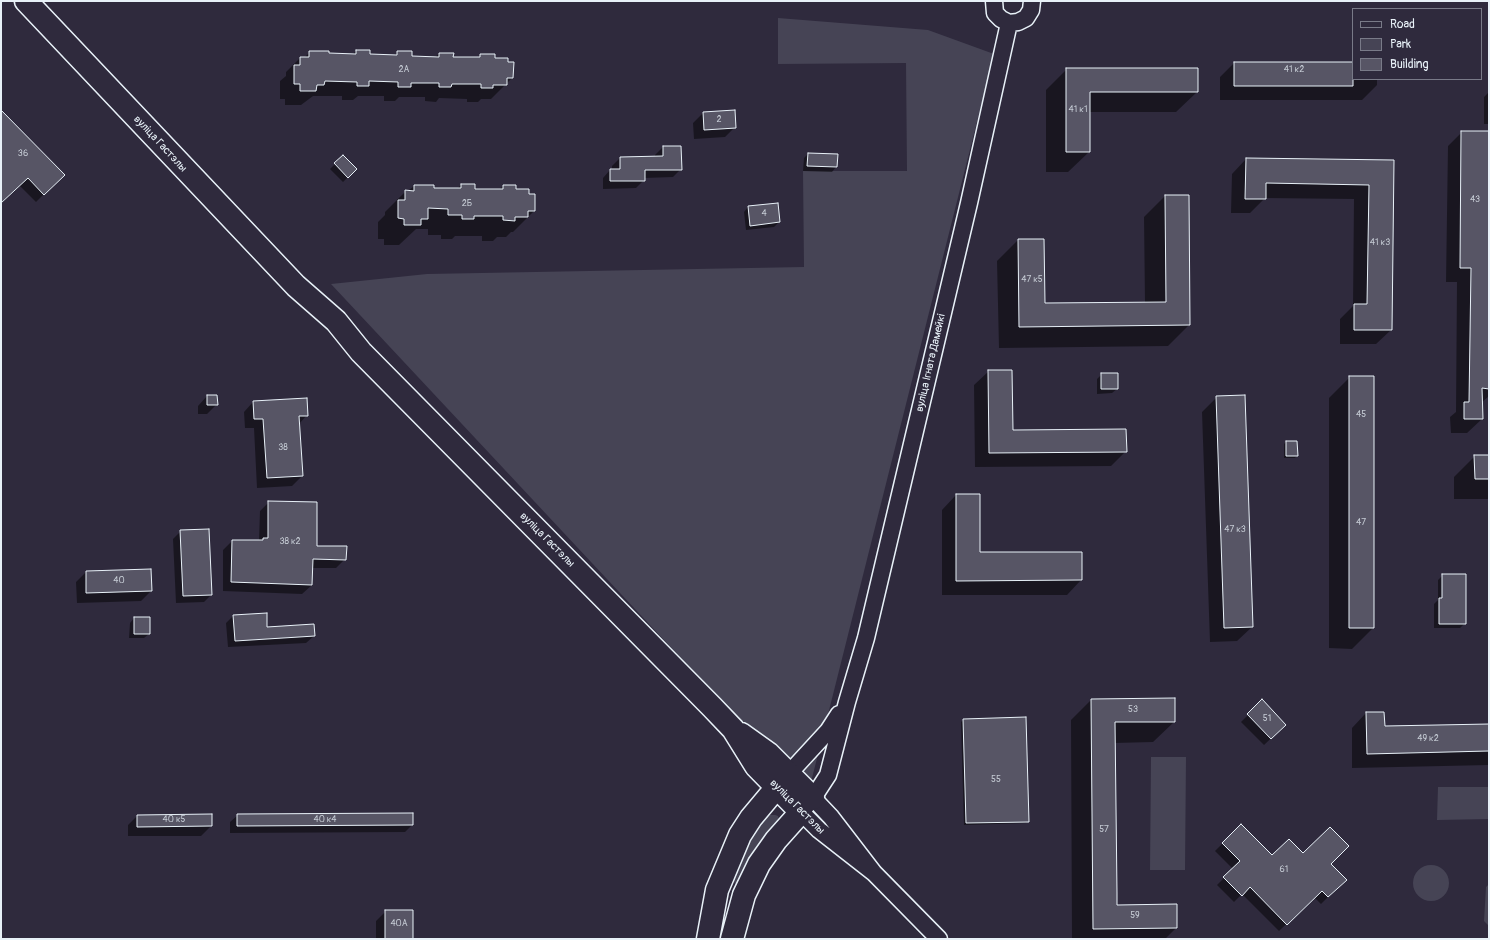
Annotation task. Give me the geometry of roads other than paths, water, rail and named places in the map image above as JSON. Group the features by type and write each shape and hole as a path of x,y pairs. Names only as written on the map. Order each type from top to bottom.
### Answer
{"main road":[{"name":"вуліца Гастэлы","path":"26,1 296,286 328,328 361,352 733,729 756,766 782,780 807,805"},
{"path":"708,939 717,890 740,835 751,818 782,780"},
{"path":"732,939 744,895 759,864 776,840 807,805"}],"street":[{"path":"994,1 995,12 1001,19 1009,23 1018,22 1026,18 1037,1"},
{"name":"вуліца Ігната Дамейкі","path":"807,805 828,775 847,702 866,638 971,195 1009,23"},
{"name":"вуліца Ігната Дамейкі","path":"782,780 828,731 847,702"},
{"name":"вуліца Гастэлы","path":"807,805 832,817 874,873 939,939"}]}
